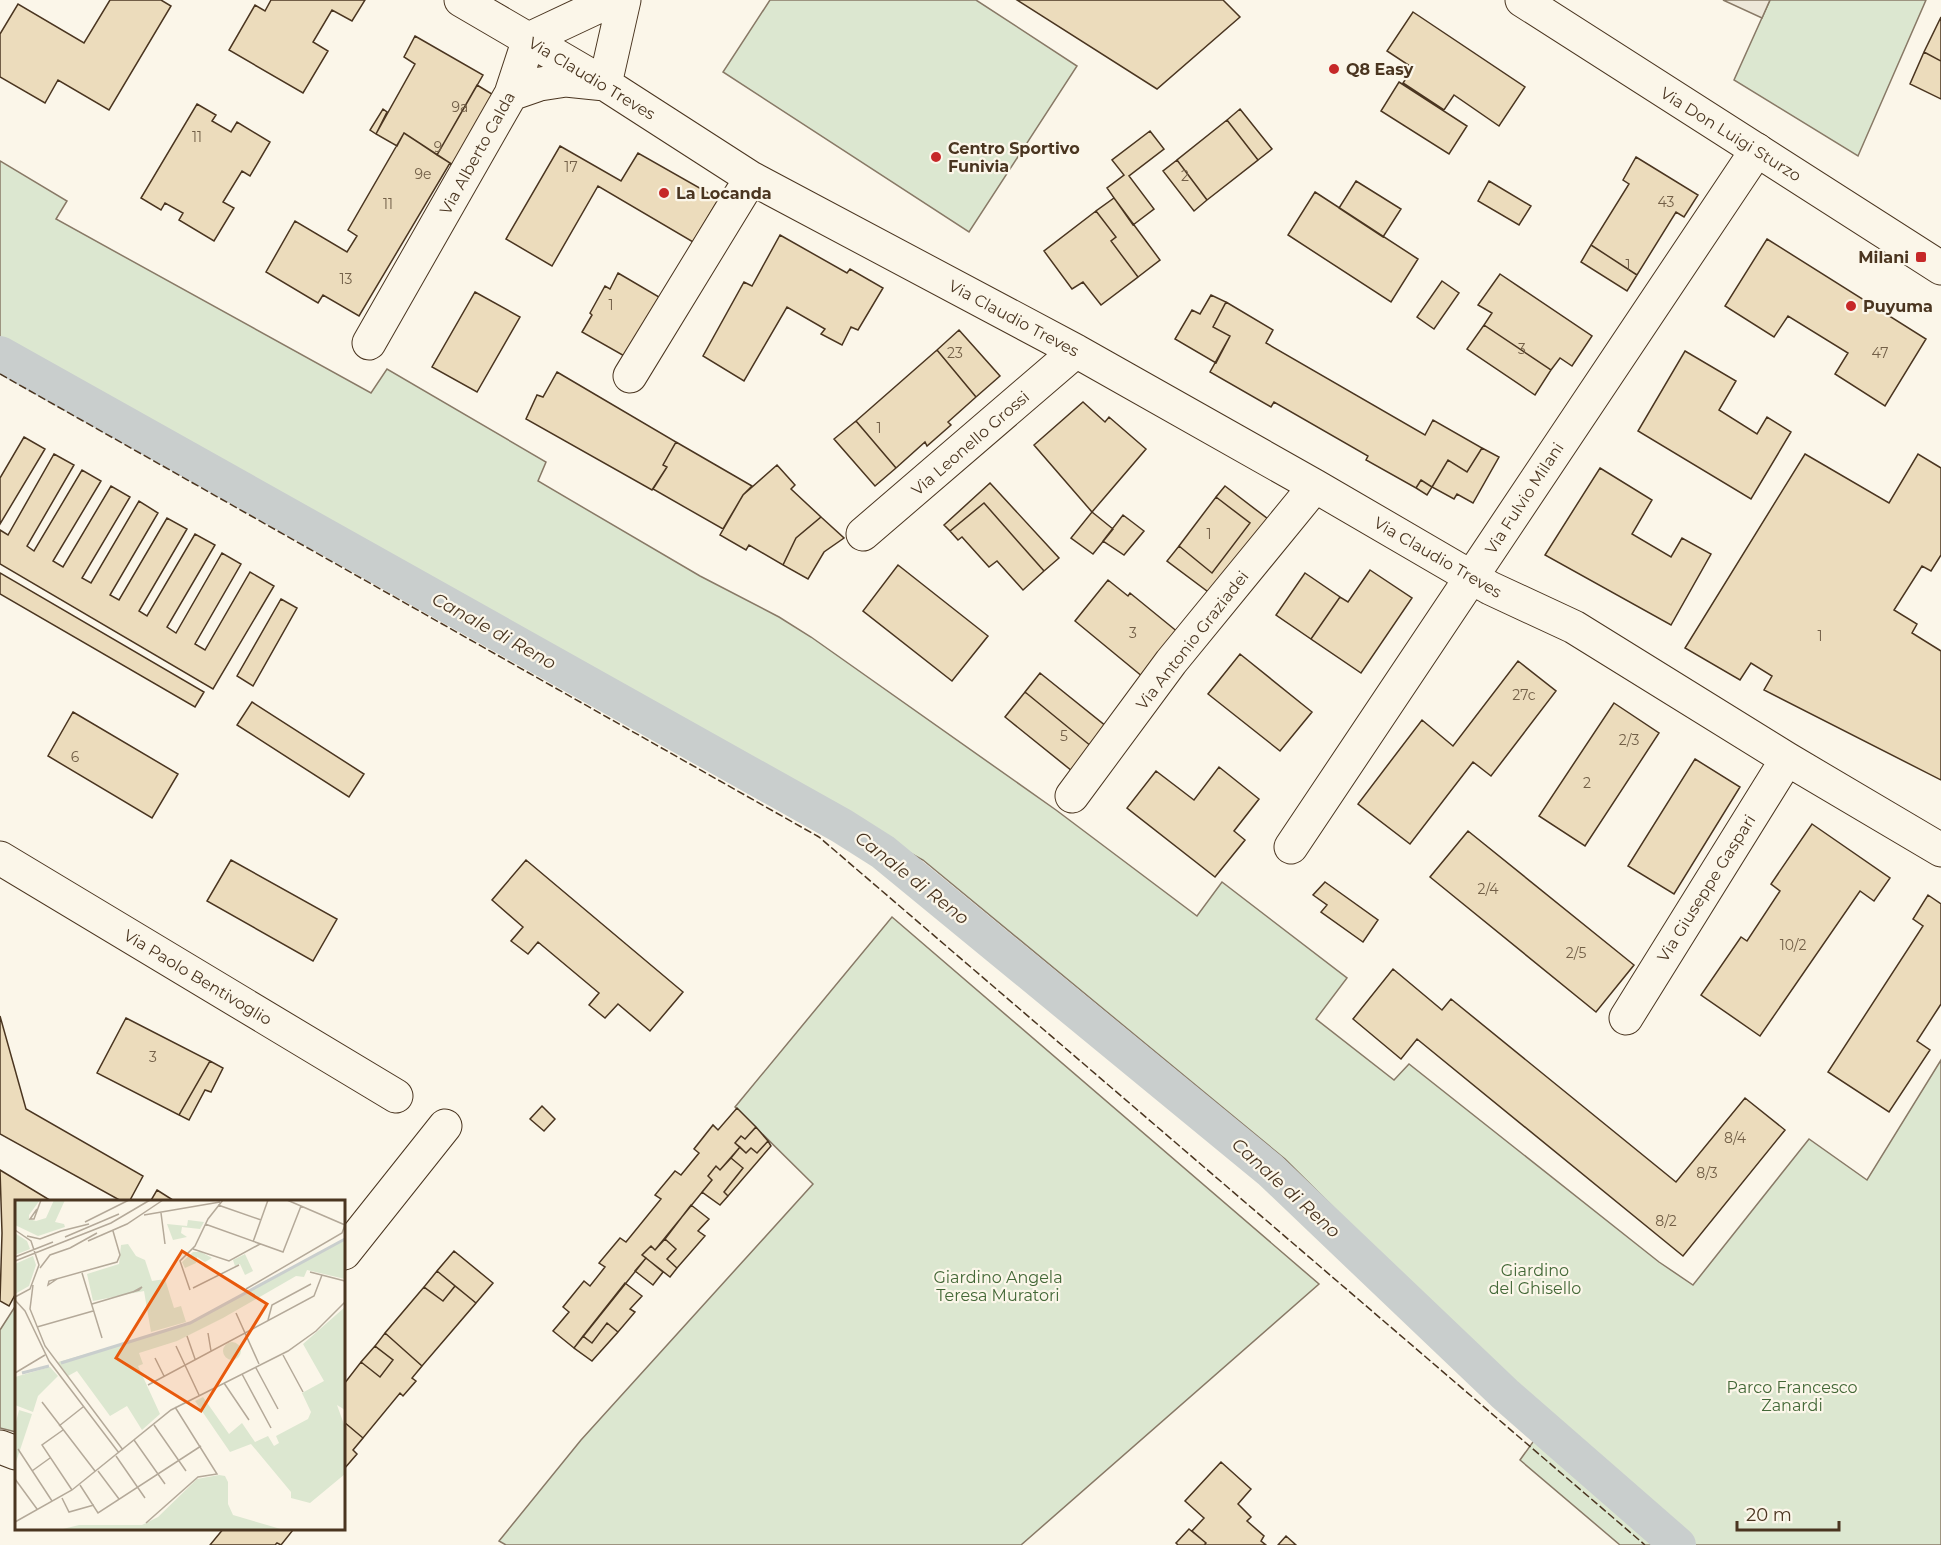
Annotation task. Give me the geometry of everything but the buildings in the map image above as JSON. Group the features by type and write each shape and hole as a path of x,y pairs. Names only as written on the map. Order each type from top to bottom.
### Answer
{"street":[{"name":"Via Claudio Treves","path":"461,0 605,84 751,178 1077,351 1490,588 1574,627 1787,759"},
{"path":"529,39 612,0"},
{"path":"511,94 540,84 566,80 605,84 624,0"},
{"name":"Via Don Luigi Sturzo","path":"1522,0 1941,268"},
{"name":"Via Alberto Calda","path":"369,343 511,94 529,39"},
{"name":"Via Fulvio Milani","path":"1291,847 1757,150"},
{"path":"630,376 751,178"},
{"name":"Via Leonello Grossi","path":"863,534 1077,351"},
{"name":"Via Antonio Graziadei","path":"1072,796 1171,662 1315,486"},
{"path":"1787,759 1941,850"},
{"name":"Via Giuseppe Gaspari","path":"1626,1018 1787,759"},
{"name":"Via Paolo Bentivoglio","path":"0,858 396,1096"},
{"path":"345,1252 445,1126"},
{"path":"0,1447 15,1452"}],"green space":[{"name":"Centro Sportivo Funivia","path":"770,0 976,0 1077,66 969,232 723,72"},
{"path":"1770,0 1926,0 1858,156 1734,80"},
{"name":"Giardino del Ghisello","path":"0,161 67,201 56,219 371,393 387,369 546,462 538,481 700,576 779,617 811,637 1056,810 1197,916 1222,882 1347,978 1316,1019 1394,1080 1409,1064 1659,1262 1693,1285 1809,1139 1867,1180 1941,1060 1941,1545 1620,1545 1520,1460 1548,1421 1285,1159 923,860 0,338"},
{"name":"Giardino Angela Teresa Muratori","path":"892,917 1319,1284 1021,1545 506,1545 499,1541 581,1440 813,1184 735,1107"},
{"path":"15,1307 15,1432 0,1428 0,1330"}],"shaded area":[{"path":"1723,0 1770,0 1762,18"}],"waterway":[{"name":"Canale di Reno","path":"0,354 842,826 883,852 1270,1170 1505,1394 1678,1545"}],"fence":[{"path":"0,374 819,837 1645,1545"}],"place":[{"name":"Q8 Easy","path":"1334,69"},
{"name":"Centro Sportivo Funivia","path":"936,157"},
{"name":"La Locanda","path":"664,193"},
{"name":"Milani","path":"1921,257"},
{"name":"Puyuma","path":"1851,306"}],"park label":[{"name":"Parco Francesco Zanardi","path":"1792,1396"}]}
